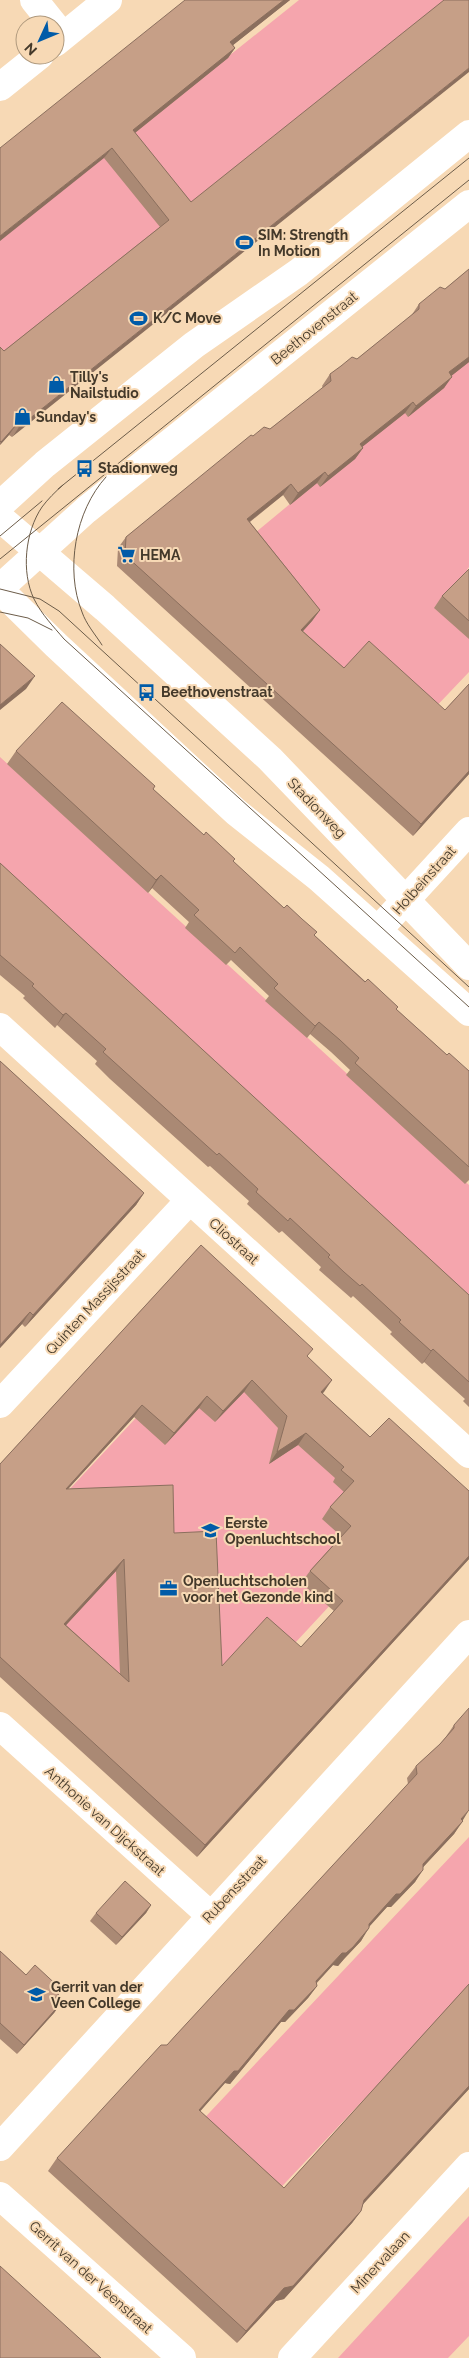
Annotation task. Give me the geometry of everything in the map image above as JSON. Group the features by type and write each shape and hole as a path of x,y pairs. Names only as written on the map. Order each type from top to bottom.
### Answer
{"street":[{"path":"34,0 44,15"},
{"path":"65,28 108,0"},
{"path":"0,87 28,65"},
{"path":"0,505 45,464 179,357 299,272 469,134"},
{"name":"Beethovenstraat","path":"0,589 86,510 469,204"},
{"name":"Stadionweg","path":"0,518 105,608 270,759 469,966"},
{"path":"0,589 56,646 236,812 319,878 469,1012"},
{"name":"Holbeinstraat","path":"378,930 469,831"},
{"name":"Cliostraat","path":"0,1027 469,1454"},
{"name":"Quinten Massijsstraat","path":"0,1404 189,1200"},
{"name":"Rubensstraat","path":"0,2147 210,1915 469,1634"},
{"name":"Anthonie van Dijckstraat","path":"0,1726 210,1915"},
{"name":"Minervalaan","path":"292,2358 469,2166"},
{"name":"Gerrit van der Veenstraat","path":"0,2196 182,2358"}],"shaded area":[{"path":"299,0 455,0 8,362 0,354 0,239"},
{"path":"469,356 469,567 467,570 469,572 469,672 409,735 227,556"},
{"path":"0,757 469,1185 469,1309 0,872"},
{"name":"Eerste Openluchtschool","path":"201,1348 398,1532 194,1752 0,1564"},
{"path":"469,1837 469,1988 236,2235 161,2164"},
{"path":"469,2216 469,2336 448,2358 338,2358"}],"building":[{"path":"185,0 284,0 230,42 235,48 133,130 191,202 444,0 469,0 469,68 19,427 16,425 1,442 0,347 4,351 169,220 112,148 0,236 0,148"},
{"path":"469,269 469,357 449,372 452,377 416,406 413,402 360,444 363,448 328,476 325,472 298,493 291,484 247,519 320,610 301,630 344,668 369,641 445,710 469,684 469,771 421,824 125,555 126,537 251,435 253,436 264,427 270,429 331,381 330,374 352,357 357,359 419,309 419,304 440,287 445,289"},
{"path":"469,569 469,621 442,596"},
{"path":"0,644 35,676 0,705"},
{"path":"62,702 155,786 153,789 204,835 206,832 235,859 233,861 284,908 287,905 317,932 314,935 365,982 368,979 398,1007 396,1009 447,1055 449,1053 469,1071 469,1167 355,1063 359,1058 340,1040 319,1022 315,1026 274,988 278,984 240,947 235,953 194,915 199,910 161,875 156,880 16,751"},
{"path":"0,863 469,1295 469,1382 433,1349 431,1351 399,1322 401,1320 362,1284 360,1286 344,1272 328,1257 330,1255 290,1218 288,1221 256,1192 258,1189 219,1153 217,1155 103,1052 106,1049 66,1013 63,1015 32,986 34,984 0,955"},
{"path":"0,1061 144,1193 33,1315 30,1312 0,1345"},
{"path":"201,1245 313,1349 307,1356 332,1380 321,1392 370,1437 389,1418 469,1491 469,1556 205,1845 0,1657 0,1464","holes":["252,1380 287,1416 277,1452 306,1433 344,1467 341,1470 354,1481 330,1507 351,1526 310,1571 343,1601 301,1647 267,1617 222,1666 216,1531 174,1533 173,1485 66,1489 142,1405 174,1433 207,1396 223,1411","124,1559 129,1682 64,1624"]},
{"path":"469,1708 469,1810 461,1819 463,1821 423,1864 423,1870 400,1894 396,1894 369,1924 369,1928 353,1947 346,1953 342,1953 316,1981 317,1986 294,2010 289,2010 238,2071 234,2071 199,2110 284,2188 469,1984 469,2086 364,2200 361,2211 293,2286 284,2288 246,2331 57,2158 161,2045 167,2045 417,1774 416,1766 440,1744"},
{"path":"125,1881 151,1905 122,1937 96,1913"},
{"path":"0,1951 26,1975 35,1965 62,1990 55,1998 61,2003 24,2045 0,2023"},
{"path":"0,2266 101,2358 0,2358"}],"tram line":[{"path":"58,489 469,158"},
{"path":"0,559 469,180"},
{"path":"102,645 88,625 82,612 74,578 74,560 80,524 95,491 106,477"},
{"path":"63,485 47,501 36,517 27,552 26,565 30,588 37,605 48,620 64,639 469,1007"},
{"path":"0,536 42,501"},
{"path":"0,589 40,599 59,611 469,987"},
{"path":"0,612 28,618 52,630"}],"place":[{"name":"SIM: Strength In Motion","path":"244,243"},
{"name":"K/C Move","path":"139,318"},
{"name":"Tilly's Nailstudio","path":"56,385"},
{"name":"Sunday's","path":"22,417"},
{"name":"Stadionweg","path":"84,468"},
{"name":"HEMA","path":"126,555"},
{"name":"Beethovenstraat","path":"147,692"},
{"name":"Eerste Openluchtschool","path":"211,1531"},
{"name":"Openluchtscholen voor het Gezonde kind","path":"169,1589"},
{"name":"Gerrit van der Veen College","path":"37,1995"}]}
